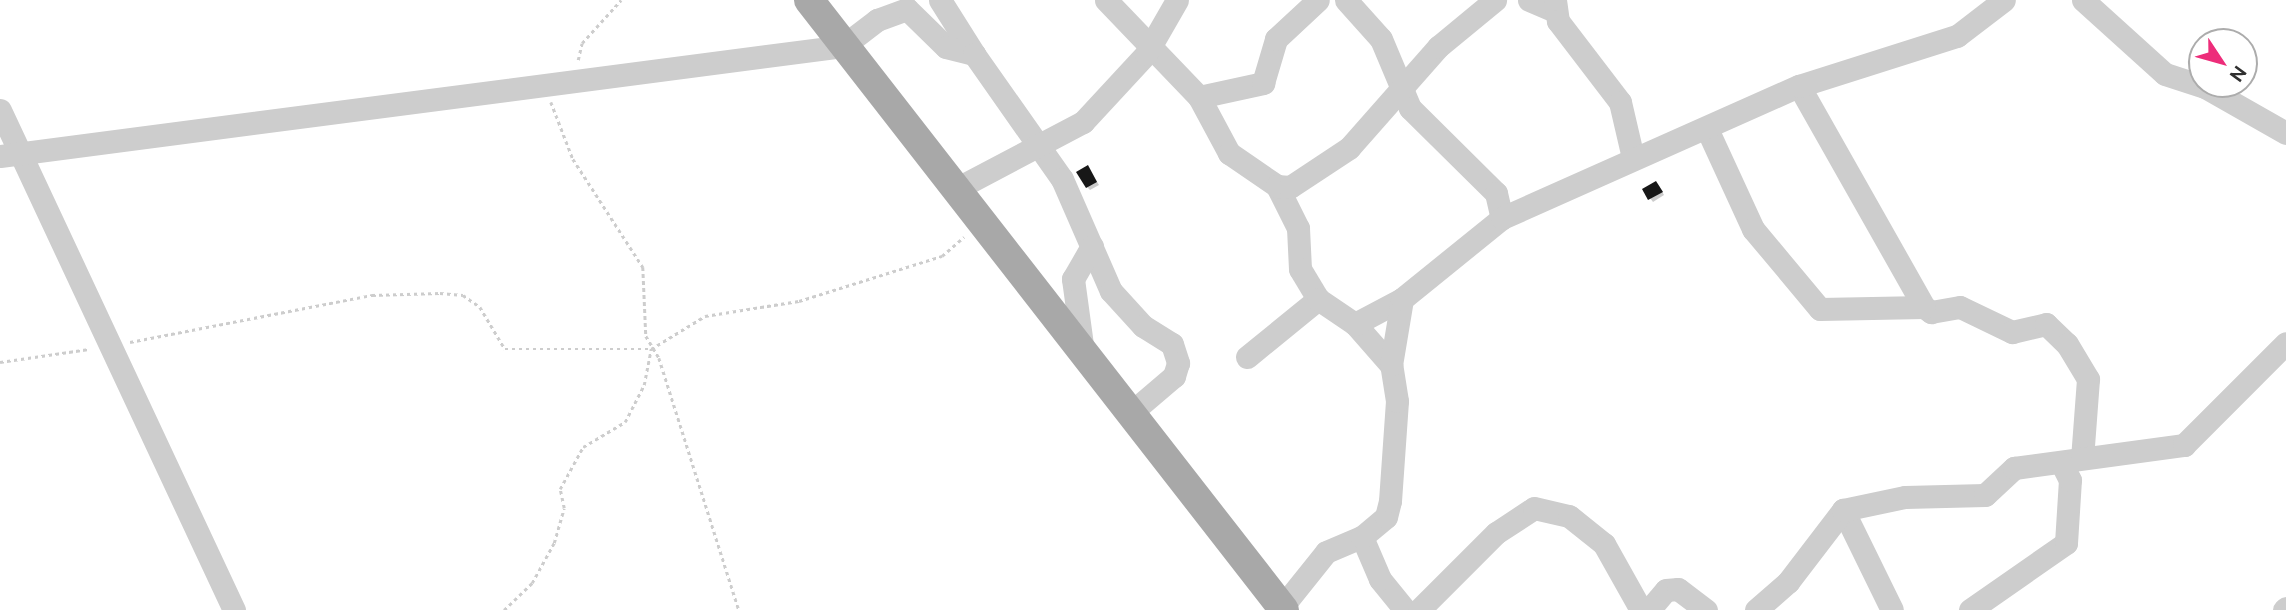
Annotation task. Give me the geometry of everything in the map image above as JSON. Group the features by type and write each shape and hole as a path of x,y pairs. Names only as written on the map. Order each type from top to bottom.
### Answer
{"main road":[{"path":"809,0 954,190 1133,411 1283,609"}],"street":[{"path":"940,0 974,54 1037,141 1081,212 1111,291 1143,326 1172,344 1178,363 1174,376 1133,411"},
{"path":"1106,0 1199,97 1229,153 1277,186 1298,228 1300,269 1318,299 1355,324 1391,365"},
{"path":"954,190 1037,141 1083,122 1152,47 1177,0"},
{"path":"1199,97 1263,83 1276,39 1318,0"},
{"path":"1346,0 1381,39 1410,108 1496,193 1502,218"},
{"path":"1277,186 1290,187 1319,172 1371,128 1457,29 1495,0"},
{"path":"1528,0 1555,6 1620,102 1633,158"},
{"path":"1355,324 1402,299 1502,218 1633,158 1708,131 1798,86 1957,36 2004,0"},
{"path":"2083,0 2165,74 2205,87 2286,133"},
{"path":"11,154 556,88 843,46 875,10 914,11 946,47 974,54"},
{"path":"1798,86 1924,307 1931,312 1960,307 2012,332 2046,324 2056,330 2088,379 2071,460 2066,543 1970,610"},
{"path":"0,110 11,154 114,346 234,610"},
{"path":"1708,131 1753,229 1820,309 1924,307"},
{"path":"1083,352 1073,279 1092,246"},
{"path":"1247,357 1318,299"},
{"path":"1283,609 1326,552 1362,537 1386,517 1390,501 1397,401 1391,365 1402,299"},
{"path":"1756,610 1788,582 1843,510 1905,497 1985,495 2014,468 2184,445 2286,343"},
{"path":"1419,610 1496,533 1534,508 1569,516 1604,544 1641,610"},
{"path":"1843,510 1892,610"},
{"path":"1362,537 1380,579 1405,610"},
{"path":"1650,610 1666,590 1678,589 1706,610"}],"path":[{"path":"504,610 532,583 554,543 564,508 559,489 583,447 625,422 644,385 651,349 643,267 573,159 555,118 556,88 576,68 582,43 621,0"},
{"path":"0,362 114,346 372,295 440,293 463,295 480,307 505,349 651,349 705,316 799,301 942,256 981,224"},
{"path":"651,349 659,358 739,610"}],"building":[{"path":"1088,165 1097,182 1086,188 1076,172"},
{"path":"1656,181 1663,192 1648,200 1642,189"}]}
